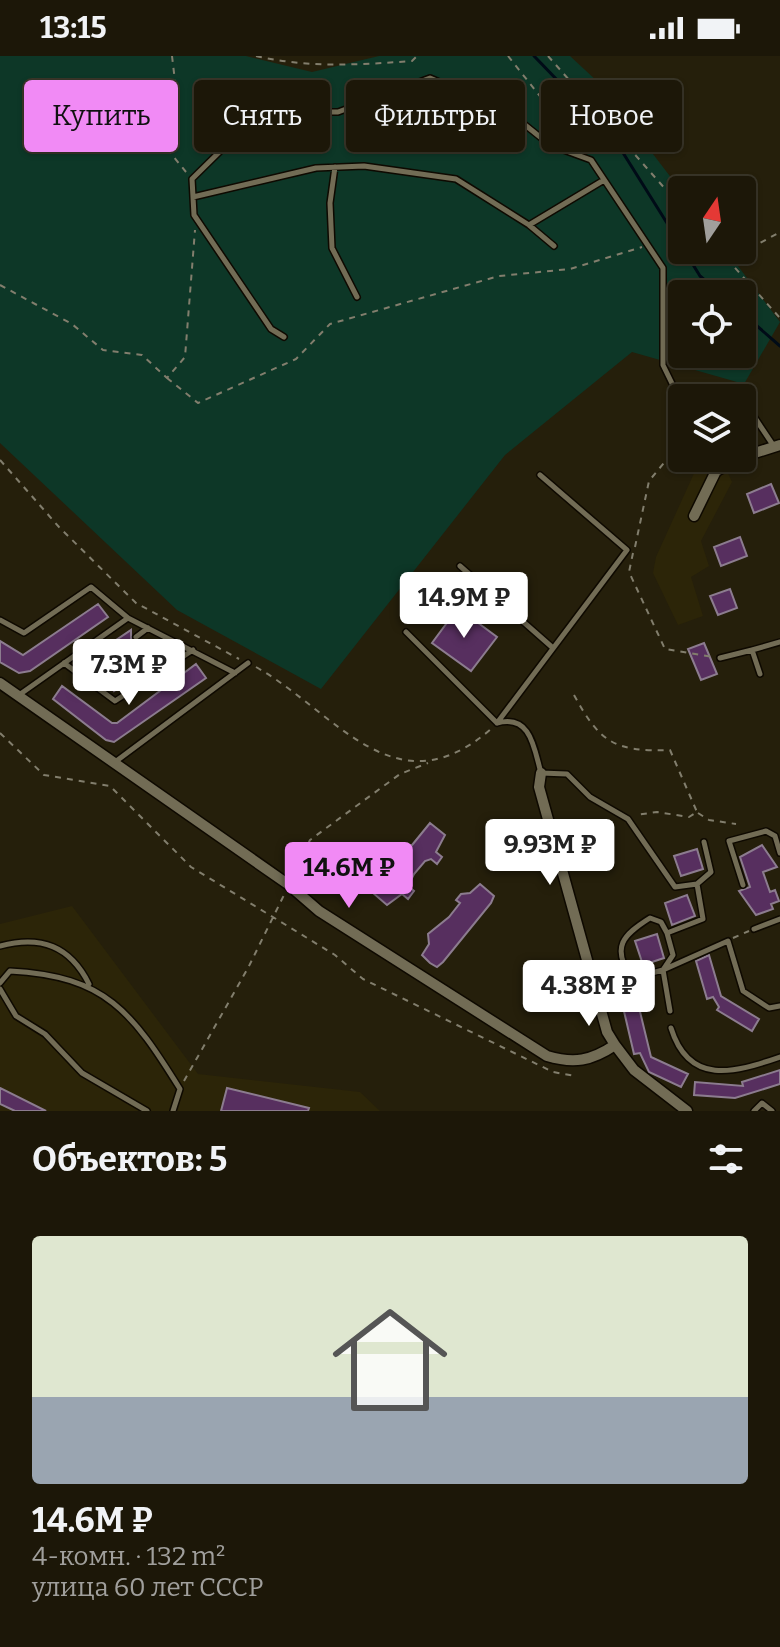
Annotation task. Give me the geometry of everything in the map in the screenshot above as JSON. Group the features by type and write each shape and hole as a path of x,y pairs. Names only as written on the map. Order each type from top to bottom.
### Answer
{"street":[{"path":"756,452 776,445"},
{"path":"694,516 716,472"},
{"path":"0,683 289,885 319,911 547,1056 571,1063 599,1056 615,1045"},
{"path":"541,773 539,787 607,1032 634,1070 687,1111"}],"lane":[{"path":"284,337 271,329 194,215 192,179 260,112 338,112 430,78 509,112 550,145 591,160 663,268 663,365 672,384"},
{"path":"193,197 316,168 364,166 456,179 529,225 554,246"},
{"path":"335,167 330,203 332,248 357,297"},
{"path":"529,225 604,180"},
{"path":"756,419 776,445"},
{"path":"497,723 627,550 540,475"},
{"path":"460,566 553,648"},
{"path":"0,620 24,633 91,587 128,618 235,673"},
{"path":"18,695 128,618"},
{"path":"136,637 148,628"},
{"path":"406,632 497,723"},
{"path":"720,658 780,642"},
{"path":"64,663 115,701 193,650"},
{"path":"752,650 760,674"},
{"path":"114,763 248,663"},
{"path":"497,723 511,719 521,723 531,736 541,773 567,774 590,797 628,819 675,887 697,884 711,872 704,842"},
{"path":"743,885 729,841 766,831 775,836 780,853"},
{"path":"667,933 703,919 697,884"},
{"path":"631,977 620,961 621,947 630,931 650,918 661,922 673,955 663,970 670,1011"},
{"path":"754,929 780,919"},
{"path":"599,997 605,989 631,977 663,970 728,941 730,957 743,991 769,1008 780,1006"},
{"path":"0,946 18,942 50,943 81,968 89,985"},
{"path":"147,1111 82,1073 45,1034 16,1016 0,986 10,971 39,972 89,985 118,1004 142,1032 180,1089 173,1111"},
{"path":"671,1028 684,1057 709,1071 740,1069 780,1057"},
{"path":"754,1111 762,1103 772,1111"}],"path":[{"path":"172,56 177,98 164,145 192,179"},
{"path":"256,56 293,65 374,64 412,61 417,56"},
{"path":"508,56 591,160"},
{"path":"548,56 668,192"},
{"path":"167,378 185,357 196,237 194,215"},
{"path":"756,245 780,232"},
{"path":"0,285 72,324 103,350 142,355 198,403 296,359 330,324 499,276 570,269 646,245"},
{"path":"731,264 780,318"},
{"path":"668,458 649,481 629,572 665,649 720,658"},
{"path":"0,460 59,527 136,603 248,663 337,727 398,762 432,761"},
{"path":"574,695 591,727 608,740 635,751 670,750 697,812 709,820 736,824"},
{"path":"180,1089 273,918 310,840 400,774 469,747 497,723"},
{"path":"0,733 44,775 110,786 191,867 335,955 363,979 553,1072 575,1076"},
{"path":"628,819 643,812 689,817 697,812"},
{"path":"728,941 754,929"}],"shaded area":[{"path":"695,472 727,472 732,482 701,541 709,566 691,577 703,616 678,625 653,573 656,557"},
{"path":"72,906 198,1074 360,1092 380,1111 0,1111 0,924"}],"green space":[{"path":"0,56 246,56 312,72 379,56 570,56 596,80 541,80 541,152 651,152 670,176 668,264 736,264 748,280 668,280 668,362 632,352 505,455 321,689 177,610 0,443"},
{"path":"756,290 780,322 756,363"},
{"path":"688,368 753,368 744,384"}],"building":[{"path":"771,484 779,503 754,513 747,494"},
{"path":"740,537 747,556 721,566 714,547"},
{"path":"730,589 737,608 718,615 710,596"},
{"path":"98,604 108,617 30,671 19,673 0,662 0,641 23,655"},
{"path":"458,608 497,637 471,671 432,643"},
{"path":"131,630 131,640 139,642 154,664 114,691 91,657"},
{"path":"704,643 717,674 701,680 688,649"},
{"path":"196,664 206,678 114,742 106,740 53,699 62,686 112,723 117,723"},
{"path":"430,823 445,835 436,852 442,857 437,864 431,859 425,861 414,874 408,886 414,891 408,899 402,894 387,905 373,893"},
{"path":"762,845 777,867 763,872 770,892 775,890 779,901 771,904 773,909 756,915 739,891 750,887 740,857"},
{"path":"697,849 703,869 681,876 674,856"},
{"path":"480,884 494,896 491,903 443,962 437,967 430,963 422,955 429,944 428,934 449,917 460,903 456,900 461,894 470,893"},
{"path":"687,895 695,916 672,925 665,903"},
{"path":"657,934 664,958 643,965 635,941"},
{"path":"709,955 721,996 759,1019 752,1031 717,1010 719,1007 713,997 707,999 696,961"},
{"path":"634,987 651,1057 688,1074 681,1087 649,1072 640,1053 634,1054 619,990"},
{"path":"780,1070 780,1084 735,1098 694,1095 695,1082 743,1086 742,1082"},
{"path":"0,1088 46,1111 15,1111 0,1104"},
{"path":"227,1088 309,1108 308,1111 221,1111"}],"waterway":[{"path":"534,56 615,140 668,225"},
{"path":"693,264 705,280"},
{"path":"756,325 780,346"}]}
